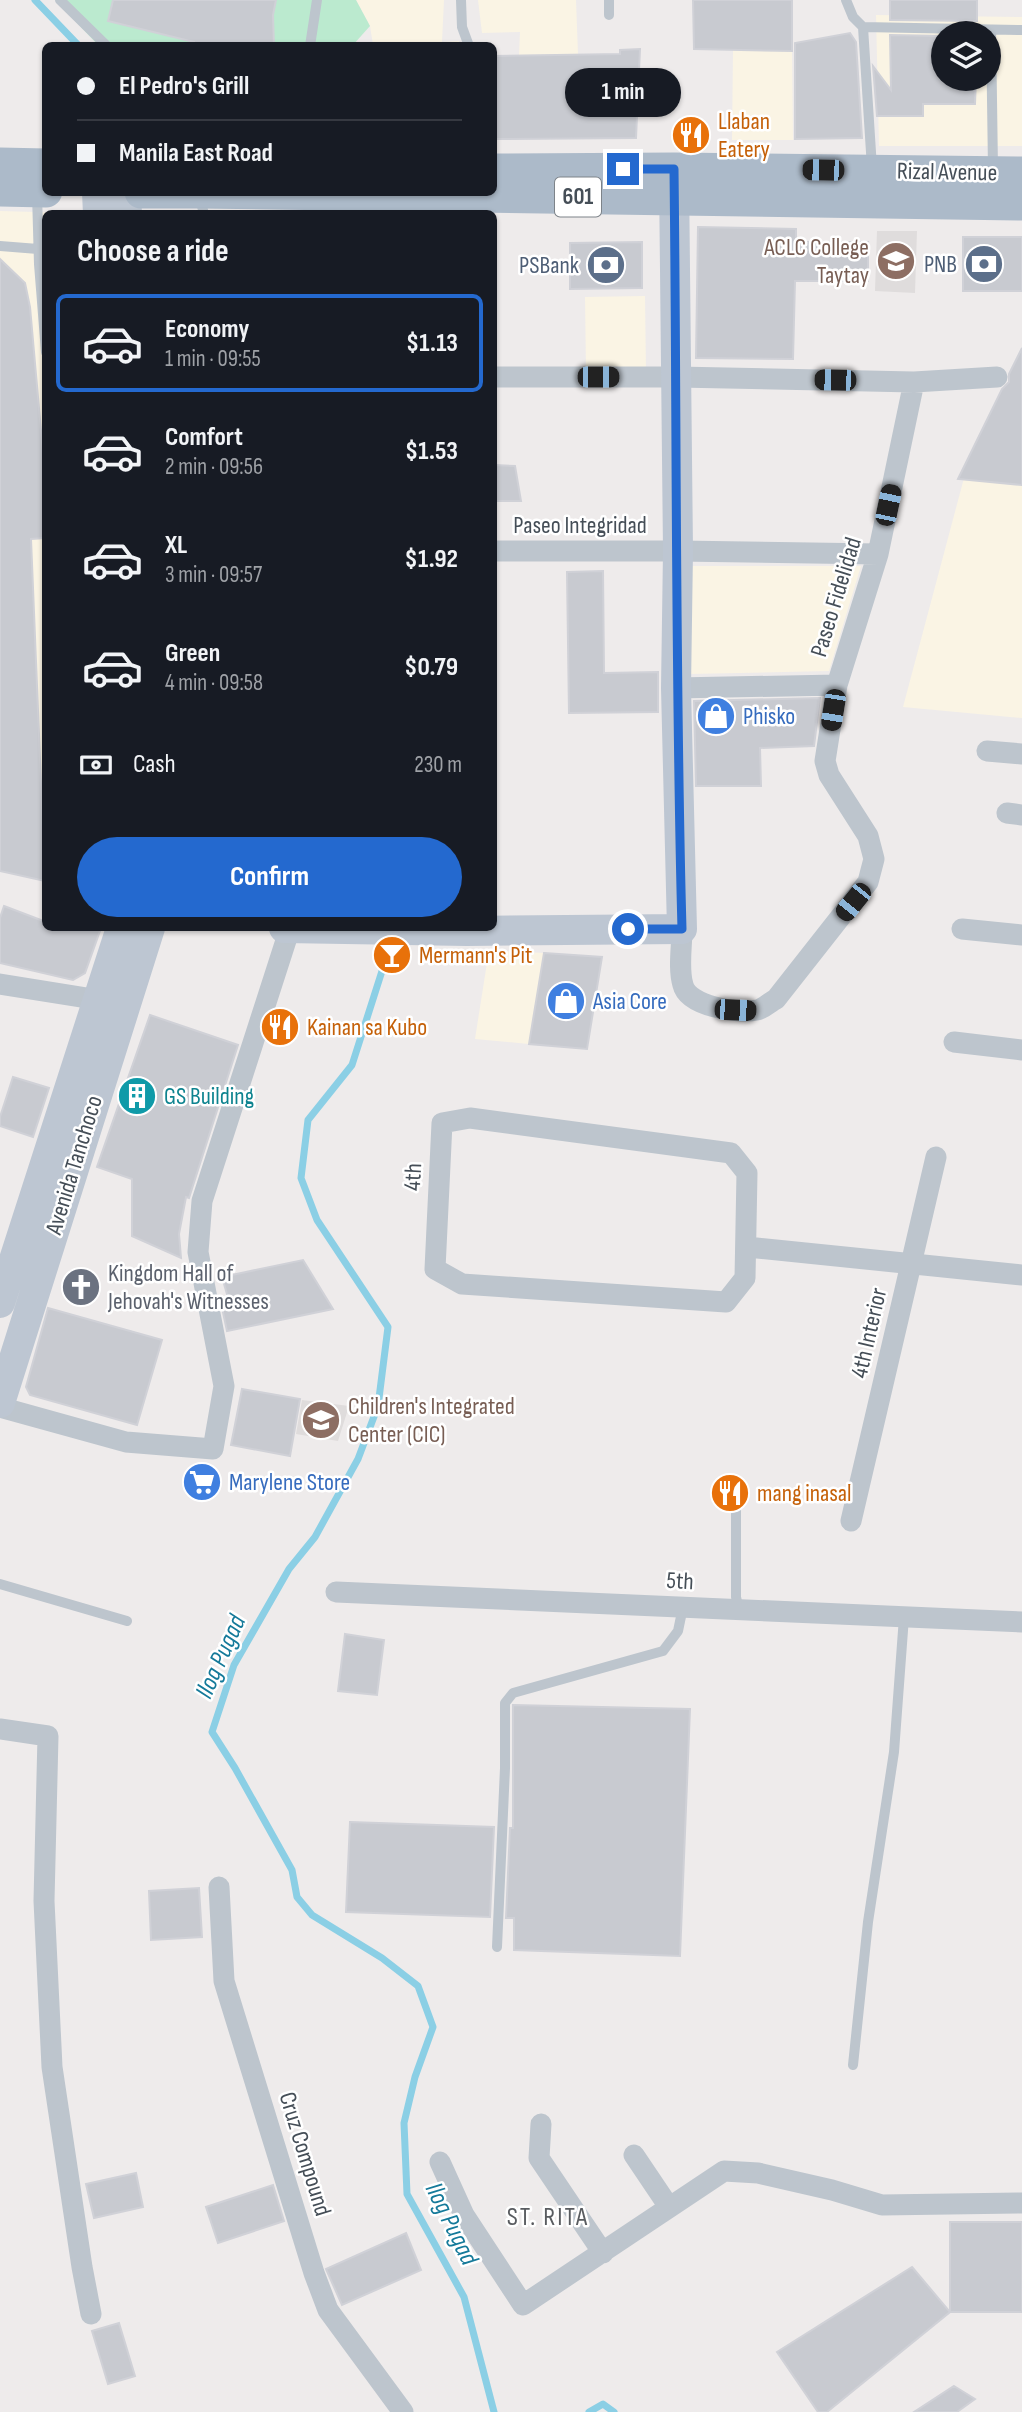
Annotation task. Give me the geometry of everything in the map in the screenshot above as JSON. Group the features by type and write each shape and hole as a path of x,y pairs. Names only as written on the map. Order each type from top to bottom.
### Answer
{"main road":[{"path":"0,164 42,182"},
{"name":"Rizal Avenue","path":"872,171 1007,172"},
{"name":"601","path":"497,186 674,184 872,171"},
{"path":"0,190 42,182"},
{"name":"601","path":"674,184 1022,204"}],"street":[{"path":"497,929 682,929 676,688 678,551 674,184"},
{"path":"497,377 677,377 914,382 997,377"},
{"name":"Paseo Fidelidad","path":"682,929 682,984 688,997 702,1004 735,1010 758,1010 776,999 868,883 874,859 868,836 829,775 825,761 837,685 878,554 914,382"},
{"name":"Paseo Integridad","path":"497,551 878,554"},
{"path":"676,688 837,685"},
{"path":"987,751 1022,754"},
{"path":"962,929 1022,934"},
{"name":"Avenida Tanchoco","path":"0,1405 111,1002 121,931"},
{"name":"Avenida Tanchoco","path":"0,1303 111,1002 148,931"},
{"path":"0,1405 126,1441 213,1450 224,1386 198,1252 202,1201 286,931"},
{"path":"0,984 111,1002"},
{"path":"954,1041 1022,1050"},
{"name":"4th","path":"470,1118 731,1153 747,1173 747,1247 744,1279 726,1302 462,1284 435,1269 442,1123 470,1118"},
{"name":"4th Interior","path":"850,1521 936,1157"},
{"path":"747,1247 1022,1275"},
{"name":"5th","path":"336,1592 1022,1622"},
{"path":"0,1729 48,1736 44,1901 52,2067 91,2314"},
{"name":"Cruz Compound","path":"219,1887 224,1981 314,2273 328,2311 403,2412"},
{"path":"541,2124 539,2158 603,2253"},
{"path":"634,2155 669,2207"},
{"path":"439,2162 464,2215 523,2305 723,2171 758,2172 882,2205 1022,2203"}],"lane":[{"path":"60,0 103,42"},
{"path":"311,42 317,0"},
{"path":"461,0 462,27 468,42"},
{"path":"609,0 609,15"},
{"path":"846,0 853,17 863,27 872,171"},
{"path":"863,27 931,29"},
{"path":"1001,30 1022,30"},
{"path":"998,91 1007,172"},
{"path":"42,195 38,249 42,300"},
{"path":"0,246 38,249"},
{"path":"736,1508 738,1610"},
{"path":"0,1584 127,1621"},
{"path":"497,1947 505,1768 505,1703 513,1693 663,1651 678,1631 683,1607"},
{"path":"853,2065 868,1923 894,1752 904,1617"}],"shaded area":[{"path":"356,0 444,0 442,42 373,42 370,26"},
{"path":"478,0 576,0 578,54 519,55 520,32 482,33"},
{"path":"876,15 1022,17 1022,146 879,146"},
{"path":"733,50 792,51 793,140 732,140"},
{"path":"0,211 42,212 42,880 0,871"},
{"name":"ACLC College Taytay","path":"877,231 917,231 915,293 875,291"},
{"path":"645,296 646,372 586,373 585,297"},
{"path":"1022,364 1022,718 903,707 964,478"},
{"path":"689,566 861,566 829,671 689,674"},
{"path":"489,950 544,953 529,1044 475,1039"},
{"name":"Children's Integrated Center (CIC)","path":"302,1400 349,1406 338,1441 296,1434"}],"green space":[{"path":"55,0 356,0 370,26 356,42 95,42"}],"building":[{"path":"113,0 276,0 273,15 274,42 194,42 108,21"},
{"path":"693,0 792,0 792,51 694,49"},
{"path":"890,0 977,0 977,21 890,20"},
{"path":"850,33 856,42 862,138 795,139 795,43"},
{"path":"890,35 931,36 931,91 976,91 975,104 923,104 923,116 877,116 873,66 891,90"},
{"path":"640,49 636,138 497,139 497,56 620,54 620,50"},
{"path":"698,227 796,229 796,242 868,242 868,281 795,281 793,359 696,358"},
{"name":"PNB","path":"963,237 1022,237 1022,291 963,291"},
{"name":"PSBank","path":"642,242 642,288 570,289 570,243"},
{"path":"0,259 25,283 30,307 42,442 42,538 31,539 42,808 42,880 0,871"},
{"path":"1022,348 1022,485 958,479 1002,389 1009,382 1009,374"},
{"path":"497,465 515,466 521,501 497,501"},
{"path":"603,571 604,673 658,672 658,712 569,713 567,572"},
{"path":"820,698 814,746 760,748 761,786 696,786 694,701"},
{"path":"4,906 42,920 42,931 100,931 85,973 73,980 0,963 0,918"},
{"name":"Asia Core","path":"544,953 602,957 587,1049 529,1044"},
{"path":"150,1015 238,1045 189,1198 186,1197 179,1234 181,1258 132,1236 132,1179 97,1167"},
{"path":"13,1077 49,1088 33,1137 0,1126 0,1117"},
{"path":"303,1260 333,1309 227,1331 221,1303 229,1301 222,1277"},
{"path":"48,1308 162,1340 137,1425 30,1395 26,1387"},
{"path":"242,1389 300,1399 290,1456 231,1445"},
{"path":"345,1634 384,1640 377,1695 338,1691"},
{"path":"513,1705 690,1709 680,1956 514,1950 514,1918 506,1918 510,1828 513,1828"},
{"path":"350,1822 494,1827 490,1917 346,1912"},
{"path":"199,1888 202,1937 151,1940 149,1891"},
{"path":"136,2173 143,2207 94,2218 86,2184"},
{"path":"273,2185 284,2221 218,2243 206,2207"},
{"path":"950,2222 1022,2222 1022,2312 950,2312"},
{"path":"406,2233 421,2270 342,2305 326,2269"},
{"path":"912,2267 950,2312 827,2412 818,2412 777,2352"},
{"path":"119,2323 135,2376 108,2384 92,2331"},
{"path":"954,2386 975,2399 957,2412 914,2412"}],"waterway":[{"name":"Ilog Pugad","path":"35,0 75,42"},
{"name":"Ilog Pugad","path":"386,935 382,971 352,1065 308,1120 301,1178 317,1220 388,1327 378,1406 358,1459 315,1537 289,1569 234,1665 212,1732 292,1870 297,1897 312,1915 382,1958 418,1986 433,2027 415,2077 404,2123 407,2194 464,2297 494,2412"},
{"name":"Ilog Pugad","path":"589,2412 603,2404 614,2412"}],"place":[{"name":"Llaban Eatery","path":"691,135"},
{"name":"ACLC College Taytay","path":"896,261"},
{"name":"PNB","path":"984,264"},
{"name":"PSBank","path":"606,265"},
{"name":"Phisko","path":"716,716"},
{"name":"Mermann's Pit","path":"392,955"},
{"name":"Asia Core","path":"566,1001"},
{"name":"Kainan sa Kubo","path":"280,1027"},
{"name":"GS Building","path":"137,1096"},
{"name":"Kingdom Hall of Jehovah's Witnesses","path":"81,1287"},
{"name":"Children's Integrated Center (CIC)","path":"321,1420"},
{"name":"Marylene Store","path":"202,1482"},
{"name":"mang inasal","path":"730,1493"}],"district":[{"name":"ST. RITA","path":"548,2217"}],"route":[{"path":"623,169 674,169 678,551 676,688 682,929 628,929"}]}
